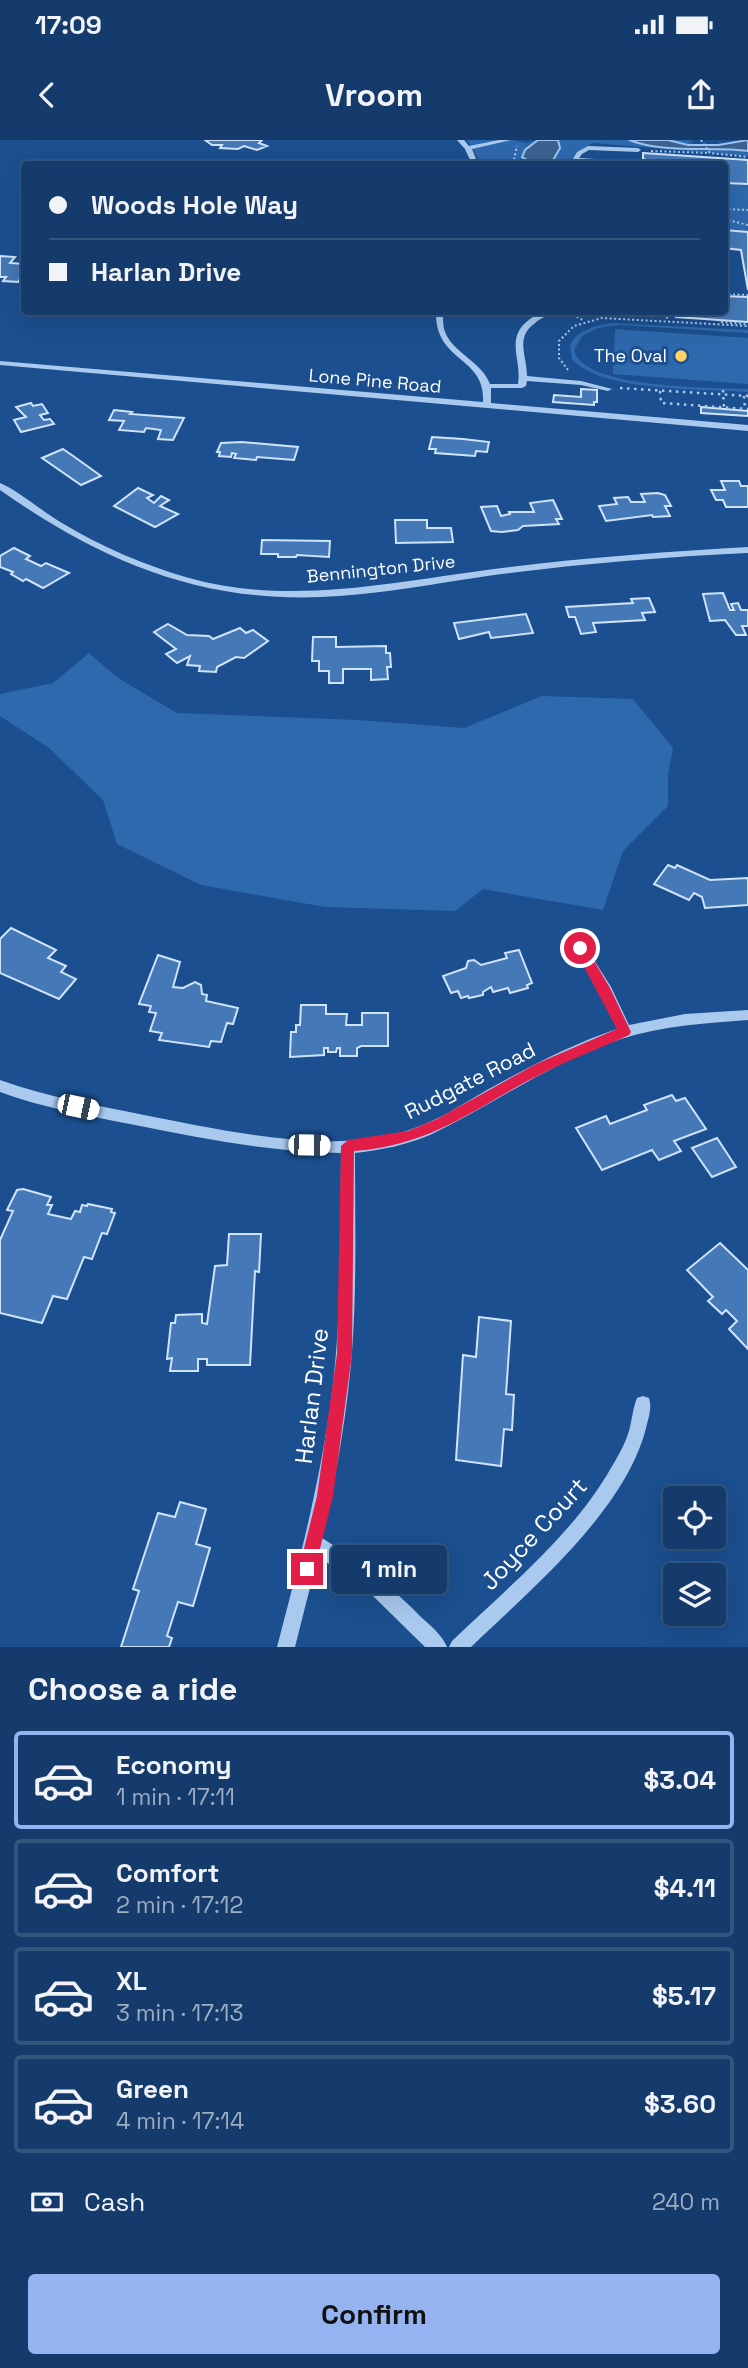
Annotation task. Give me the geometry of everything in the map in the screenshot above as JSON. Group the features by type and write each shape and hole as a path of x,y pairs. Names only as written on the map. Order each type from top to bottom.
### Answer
{"street":[{"path":"460,140 468,148 474,161"},
{"path":"468,148 508,140"},
{"path":"575,161 579,153 588,148 638,150"},
{"path":"439,315 439,326 445,339 483,375 489,386 487,406"},
{"path":"489,386 522,386 525,372 517,351 519,337 526,326 543,315"},
{"name":"Lone Pine Road","path":"0,363 748,428"},
{"path":"524,378 611,388"},
{"name":"Bennington Drive","path":"0,486 77,538 130,564 197,584 272,593 356,591 572,563 748,550"},
{"path":"0,500 12,495"},
{"path":"580,948 606,991 625,1032"},
{"name":"Rudgate Road","path":"0,1086 56,1102 254,1140 348,1146 380,1143 410,1137 442,1123 541,1068 625,1032 676,1022 748,1015"},
{"name":"Harlan Drive","path":"286,1647 327,1483 344,1354 348,1146"},
{"name":"Joyce Court","path":"458,1647 569,1537 608,1491 633,1444 643,1404"},
{"path":"314,1543 364,1576 403,1609 438,1647"}],"path":[{"path":"514,161 519,140"},
{"path":"708,140 701,141 709,152"},
{"path":"638,150 709,152 748,157"},
{"path":"728,209 748,210"},
{"path":"728,220 748,225"},
{"path":"728,294 748,295"},
{"path":"574,315 584,321"},
{"path":"667,315 667,320"},
{"path":"575,376 559,358 558,346 567,331 584,321 613,318 748,325"},
{"path":"611,388 723,392 746,396 747,409 661,403 660,391"},
{"path":"723,392 724,407"}],"shaded area":[{"path":"467,140 513,140 526,143 538,140 525,150 530,161 480,161"},
{"path":"538,140 558,140 560,148 553,161 529,161 522,157 525,150"},
{"path":"558,140 629,140 674,148 699,148 668,140 695,140 689,141 700,148 748,151 748,156 593,143 577,152 571,161 552,161 560,146"},
{"path":"629,140 668,140 688,145 718,145 748,140 748,151 658,147"},
{"path":"728,184 748,185 748,232 728,230"},
{"path":"612,323 748,330 748,333 619,325 598,328 582,336 574,350 583,363 600,373 624,379 651,384 748,389 748,392 654,387 629,383 605,378 586,370 572,359 570,345 578,335 593,327"},
{"name":"The Oval","path":"615,329 748,338 748,384 613,374"},
{"path":"89,653 118,678 177,713 358,720 464,728 542,696 633,699 673,748 668,774 668,806 623,851 603,910 483,889 455,911 325,907 201,885 117,844 103,800 49,748 0,716 0,694 53,683"}],"building":[{"path":"205,140 262,140 259,143 267,146 257,150 244,146 238,149 220,148 222,145 212,145"},
{"path":"643,153 748,160 748,184 728,183 728,161 643,159"},
{"path":"728,230 748,232 748,290 741,250 728,248"},
{"path":"0,256 15,257 10,263 21,264 21,278 18,282 3,281 6,277 0,277"},
{"path":"728,296 748,297 748,322 676,317 728,315"},
{"path":"581,389 597,390 597,402 594,402 594,405 553,402 554,395 581,397"},
{"path":"31,403 33,406 42,404 48,413 40,415 54,424 21,432 14,420 26,417 16,407"},
{"path":"701,407 748,411 748,416 701,413"},
{"path":"114,410 132,412 130,414 184,418 173,440 158,439 161,430 119,430 124,421 109,420"},
{"path":"432,437 489,442 487,452 476,451 475,456 435,453 436,449 429,449"},
{"path":"221,443 298,447 294,460 234,458 236,454 232,453 231,457 219,456 220,452 217,452"},
{"path":"63,449 101,476 81,485 42,458"},
{"path":"721,481 739,481 741,486 748,486 748,507 726,507 723,500 716,500 711,490 725,490"},
{"path":"138,488 153,495 147,498 154,503 161,496 169,500 160,506 178,514 155,527 114,506"},
{"path":"641,494 665,495 671,506 665,506 670,516 652,515 606,521 599,506 617,504 614,498 628,497 631,502 645,502"},
{"path":"553,500 562,519 556,519 559,524 523,526 518,530 502,532 491,531 481,507 497,506 501,516 510,514 509,512 534,512 530,503"},
{"path":"395,520 427,520 427,528 451,528 453,542 396,543"},
{"path":"262,540 330,541 329,557 278,557 278,554 261,554"},
{"path":"14,548 30,556 26,559 41,566 46,563 69,573 43,588 26,579 23,581 11,574 13,572 0,567 0,556"},
{"path":"723,593 730,610 734,610 731,604 738,603 741,610 748,610 748,626 742,626 746,635 736,635 725,620 710,621 703,594"},
{"path":"649,598 655,612 642,613 645,620 593,623 596,632 581,634 575,617 569,617 566,607 633,603 631,599"},
{"path":"526,614 533,633 491,638 489,632 459,639 454,623"},
{"path":"168,624 187,635 209,636 213,639 240,628 246,633 253,630 268,641 244,658 236,657 217,667 216,672 199,671 200,666 187,665 190,656 177,663 166,654 176,649 154,632"},
{"path":"313,637 336,637 336,647 386,646 386,653 390,653 391,667 387,667 388,679 371,680 371,669 343,669 343,683 329,683 329,671 319,671 319,661 312,661"},
{"path":"668,865 675,868 677,865 710,880 748,878 748,905 705,908 702,897 694,893 689,900 654,884"},
{"path":"11,928 56,950 48,958 66,966 61,972 76,979 59,999 0,973 0,939"},
{"path":"519,950 532,983 527,985 528,988 510,993 508,988 493,992 491,987 483,992 483,995 469,998 461,998 458,991 451,993 443,976 466,968 468,961 474,960 481,965 507,958 505,953"},
{"path":"158,955 180,962 173,987 183,988 195,982 201,985 202,994 207,995 206,1001 238,1008 233,1024 227,1023 221,1042 211,1041 209,1047 159,1040 162,1033 150,1031 156,1013 149,1012 151,1006 139,1004"},
{"path":"301,1005 326,1005 326,1014 347,1014 346,1025 362,1025 362,1013 388,1013 388,1046 361,1046 357,1048 357,1056 340,1056 340,1048 337,1048 336,1052 328,1052 328,1048 324,1048 324,1055 290,1057 291,1032 296,1032 296,1025 300,1025"},
{"path":"672,1095 676,1101 685,1098 706,1129 674,1141 681,1151 659,1160 652,1150 602,1170 576,1128 606,1116 610,1124 647,1110 644,1105"},
{"path":"717,1138 736,1167 712,1177 692,1148"},
{"path":"23,1189 51,1197 47,1205 52,1205 48,1214 71,1219 75,1211 80,1212 82,1205 88,1204 112,1209 111,1212 115,1213 107,1234 102,1233 92,1259 84,1257 67,1299 53,1296 42,1323 0,1313 0,1240 13,1211 7,1210 17,1190"},
{"path":"229,1234 261,1234 259,1272 255,1271 250,1365 207,1365 207,1359 198,1359 198,1371 170,1371 172,1358 167,1359 171,1323 175,1323 176,1315 202,1314 202,1323 207,1324 215,1266 227,1265"},
{"path":"720,1243 748,1270 748,1349 729,1329 737,1321 726,1310 722,1314 708,1301 713,1297 687,1270"},
{"path":"479,1317 511,1321 506,1394 514,1395 512,1430 504,1429 501,1466 456,1460 463,1355 476,1357"},
{"path":"180,1502 206,1509 196,1544 210,1548 193,1606 178,1602 167,1636 172,1638 169,1647 121,1647 139,1591 133,1589 158,1513 175,1517"}],"place":[{"name":"The Oval","path":"681,356"}],"route":[{"path":"307,1569 325,1496 344,1354 348,1146 410,1137 442,1123 541,1068 625,1032 606,991 580,948"}]}
